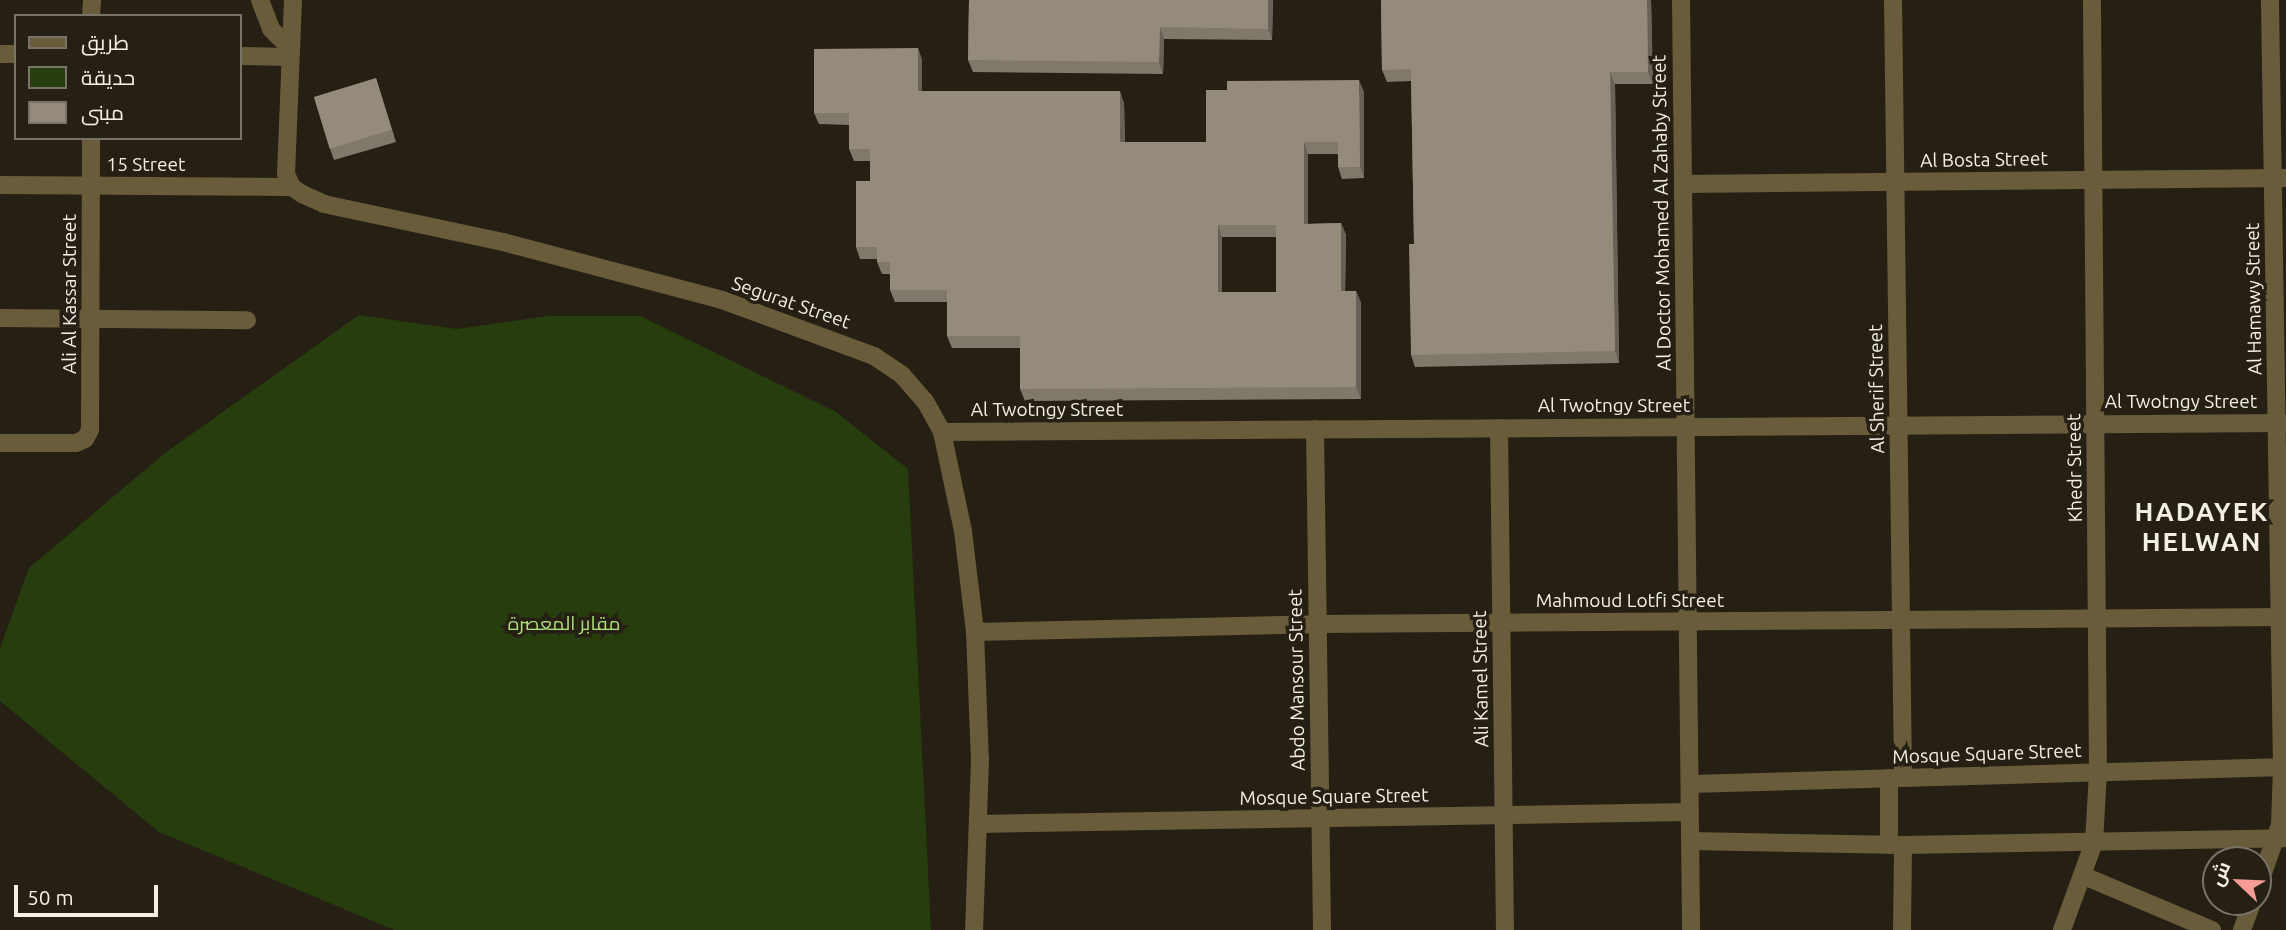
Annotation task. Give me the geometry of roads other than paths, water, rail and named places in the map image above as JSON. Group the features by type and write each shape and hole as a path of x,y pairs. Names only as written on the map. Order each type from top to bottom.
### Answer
{"street":[{"path":"260,0 271,29 290,52"},
{"path":"292,187 286,174 293,0"},
{"name":"Al Doctor Mohamed Al Zahaby Street","path":"1681,0 1691,930"},
{"name":"Al Sherif Street","path":"1893,0 1901,620 1896,845"},
{"name":"Khedr Street","path":"2062,930 2084,876 2094,842 2098,772 2092,0"},
{"name":"Al Hamawy Street","path":"2270,0 2280,178 2284,617 2281,838 2272,857"},
{"path":"242,56 290,52"},
{"name":"Ali Al Kassar Street","path":"0,443 76,443 85,439 90,430 91,140"},
{"name":"Al Bosta Street","path":"1683,184 2280,178"},
{"name":"15 Street","path":"0,185 292,187"},
{"name":"Segurat Street","path":"292,187 324,204 503,242 722,300 841,341 874,356 902,375 925,401 942,432 963,531 975,632 979,695 974,930"},
{"path":"0,318 247,320"},
{"name":"Al Twotngy Street","path":"942,432 2281,423"},
{"name":"Ali Kamel Street","path":"1499,428 1505,930"},
{"name":"Abdo Mansour Street","path":"1315,429 1322,930"},
{"name":"Mahmoud Lotfi Street","path":"975,632 1318,624 2284,617"},
{"name":"Mosque Square Street","path":"1690,784 2284,767"},
{"name":"Mosque Square Street","path":"978,824 1690,812"},
{"path":"1690,841 1896,845 2281,838"},
{"path":"1896,845 1902,930"},
{"path":"2084,876 2212,930"}],"district":[{"name":"HADAYEK HELWAN","path":"2202,527"}],"park label":[{"name":"مقابر المعصرة","path":"564,624"}]}
